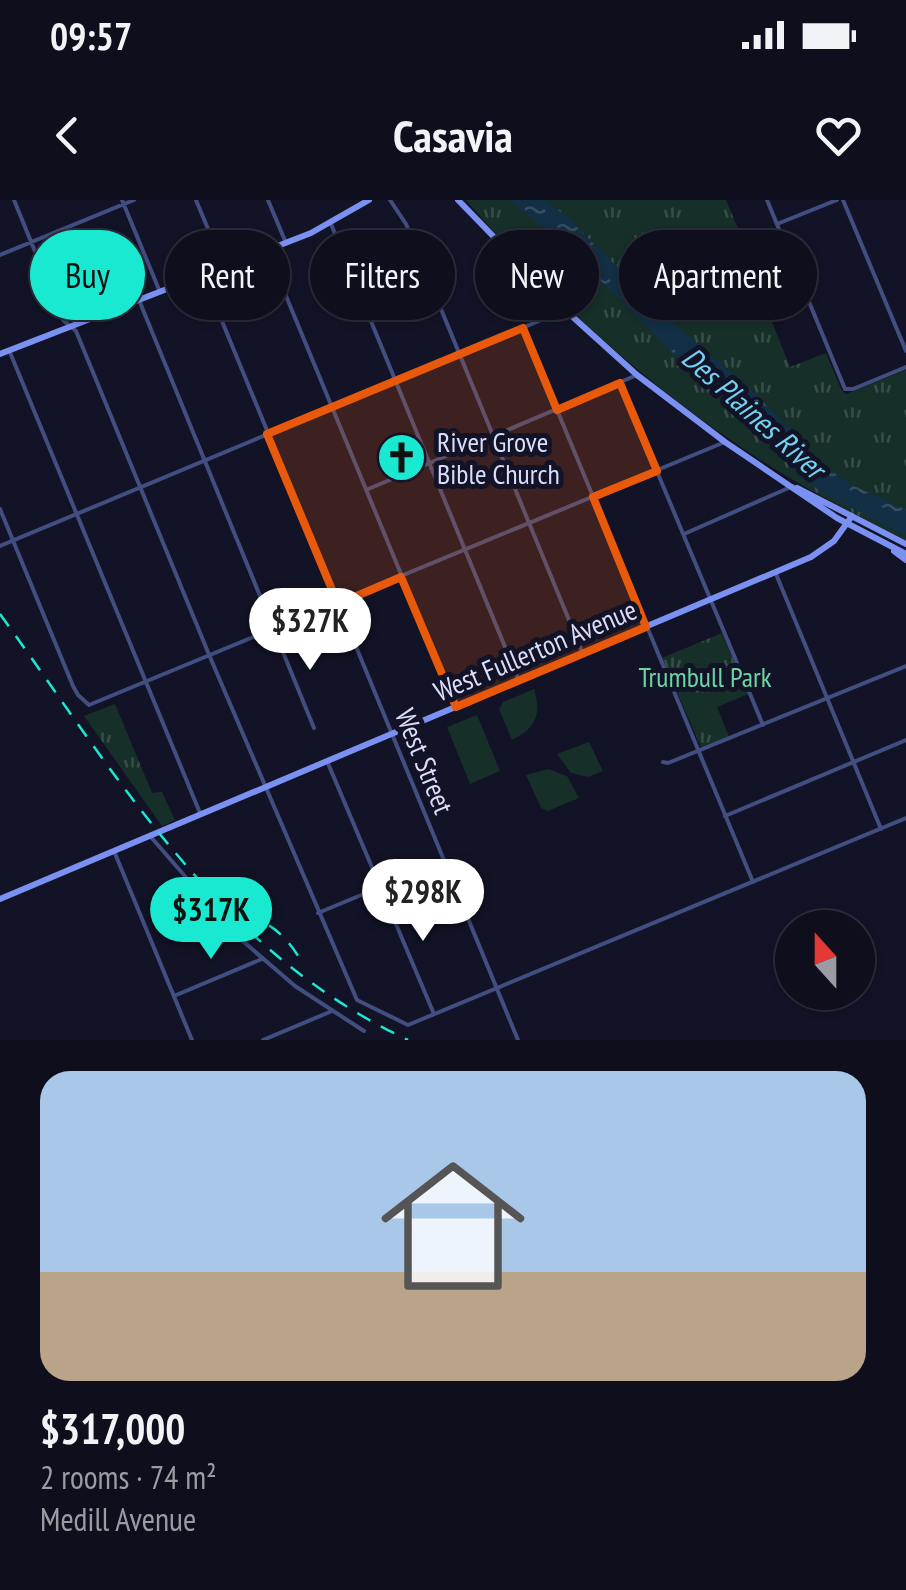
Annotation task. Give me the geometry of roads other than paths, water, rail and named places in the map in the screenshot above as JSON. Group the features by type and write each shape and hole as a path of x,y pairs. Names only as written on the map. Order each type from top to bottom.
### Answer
{"main road":[{"path":"290,241 331,224 358,203 369,200"},
{"path":"458,200 487,230"},
{"path":"145,297 165,290"},
{"path":"0,354 86,320"},
{"path":"575,320 637,376 725,442 906,557"},
{"path":"849,520 906,544"},
{"name":"West Fullerton Avenue","path":"0,899 822,552 849,520"}],"street":[{"path":"14,200 30,240"},
{"path":"58,230 134,200"},
{"path":"196,200 209,230"},
{"path":"268,200 281,230"},
{"path":"390,200 406,224 583,654"},
{"path":"768,200 846,390 906,367"},
{"path":"778,224 840,200 906,351"},
{"path":"122,202 160,292"},
{"path":"331,224 519,680"},
{"path":"0,255 30,242"},
{"path":"290,306 456,707"},
{"path":"145,317 314,728"},
{"path":"63,320 76,331 356,999 406,1026 906,818"},
{"name":"West Street","path":"221,320 518,1040"},
{"path":"0,546 541,320"},
{"path":"523,328 754,882"},
{"path":"10,350 200,814"},
{"path":"366,490 637,376"},
{"path":"620,382 763,725"},
{"path":"0,510 73,686 84,702 94,705 725,442"},
{"path":"684,534 794,487"},
{"path":"776,572 881,829"},
{"path":"663,762 906,666"},
{"path":"725,816 906,740"},
{"path":"327,762 434,1014"},
{"path":"150,836 194,889 262,958 364,1032"},
{"path":"114,851 192,1040"},
{"path":"318,912 444,860"},
{"path":"174,996 262,958"},
{"path":"263,1040 332,1010"}],"water":[{"path":"509,200 544,200 580,230 546,230"},
{"path":"599,249 619,269 619,299 599,279"},
{"name":"Des Plaines River","path":"640,320 670,320 750,389 831,471 906,510 906,536 802,479 746,418"}],"railway":[{"path":"0,614 131,797 226,909 280,959 341,1003 408,1040"},
{"path":"221,901 274,929 300,959"}],"place":[{"name":"River Grove Bible Church","path":"402,457"}],"park label":[{"name":"Trumbull Park","path":"705,676"}]}
